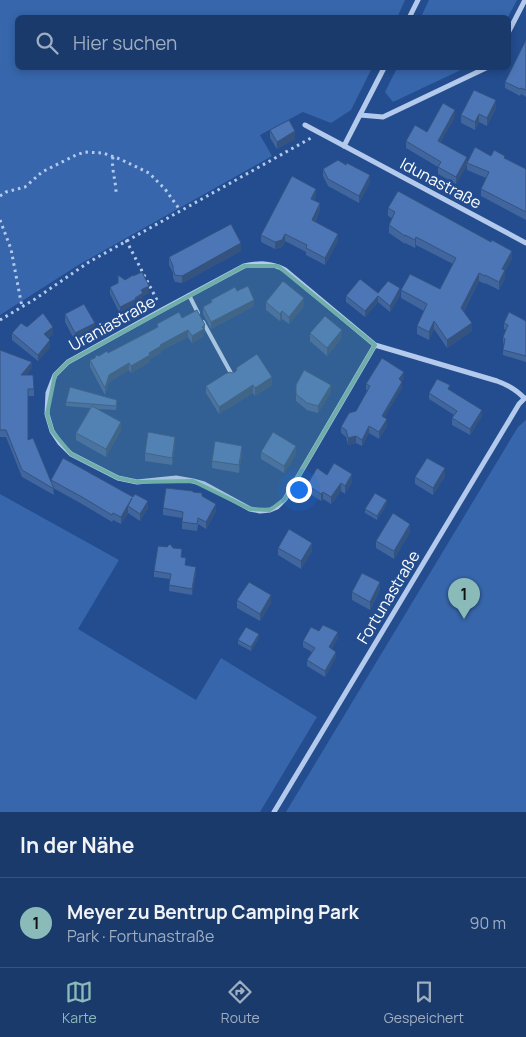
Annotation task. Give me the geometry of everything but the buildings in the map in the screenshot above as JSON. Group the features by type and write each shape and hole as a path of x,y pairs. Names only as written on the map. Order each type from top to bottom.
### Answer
{"street":[{"path":"410,15 418,0"},
{"path":"511,27 525,0"},
{"path":"344,146 383,70"},
{"path":"360,115 382,117 482,70"},
{"name":"Idunastraße","path":"305,124 526,244"},
{"name":"Uraniastraße","path":"375,345 285,499 277,507 270,510 260,511 250,508 193,480 176,478 137,482 118,478 71,454 52,431 47,414 48,393 55,375 73,358 244,266 257,264 278,266 375,345 497,381 511,386 525,398"},
{"name":"Fortunastraße","path":"274,812 519,404 525,398"}],"lane":[{"path":"188,296 233,377"}],"path":[{"path":"0,320 126,240 320,133"},
{"path":"0,196 6,192 25,187 42,172 76,155 86,152 103,153 149,173 165,189 180,210"},
{"path":"113,157 116,193"},
{"path":"0,220 10,249 22,307"},
{"path":"126,240 162,310"}],"highlighted area":[{"path":"244,266 278,266 375,345 285,499 270,510 250,509 193,481 137,482 118,478 71,454 52,431 47,414 55,375 68,362"}],"shaded area":[{"path":"0,0 405,0 398,15 15,15 15,70 371,70 351,110 331,123 303,112 260,135 272,156 80,264 0,315"},
{"path":"429,0 517,0 509,15 422,15"},
{"path":"396,70 461,70 393,102 385,92"},
{"path":"526,420 526,812 286,812 518,427"},
{"path":"0,494 119,560 78,629 196,700 221,658 317,717 260,812 0,812"}],"place":[{"name":"Meyer zu Bentrup Camping Park","path":"464,619"}]}
